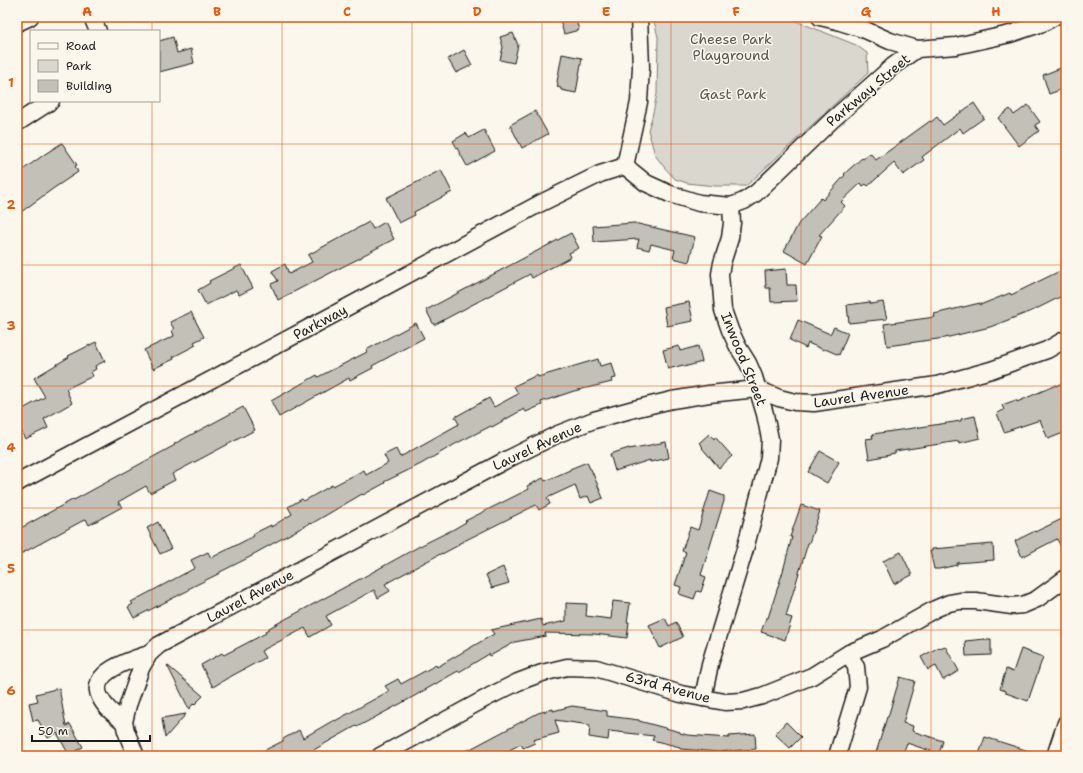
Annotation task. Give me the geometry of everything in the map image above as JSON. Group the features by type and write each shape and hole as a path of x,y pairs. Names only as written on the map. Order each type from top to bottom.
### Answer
{"street":[{"path":"17,23 30,17"},
{"path":"92,17 98,30"},
{"path":"639,17 641,67 639,102 625,166 646,183 670,194 699,203 730,206"},
{"path":"820,17 863,29 890,41 917,49"},
{"name":"Parkway Street","path":"730,206 744,201 756,193 795,154 860,95 893,66 917,49 956,46 1010,34 1043,23 1054,17"},
{"path":"17,123 49,102"},
{"name":"Parkway","path":"17,483 539,204 600,174 625,166"},
{"name":"Inwood Street","path":"703,698 710,664 745,549 769,458 770,439 765,414 754,377 730,330 724,310 720,274 722,262 730,238 732,223 730,206"},
{"name":"Laurel Avenue","path":"124,722 141,668 149,654 158,645 425,502 558,434 594,420 650,405 709,394 757,389 779,398 795,402 814,403 937,385 991,370 1047,350 1066,339"},
{"name":"63rd Avenue","path":"380,756 490,696 518,682 542,673 567,667 596,668 681,694 725,702 743,701 762,696 812,676 849,653 882,639 935,609 949,603 976,601 1012,606 1023,605 1037,599 1065,582"},
{"path":"837,756 858,687 856,667 849,653"},
{"path":"136,756 124,722 111,712 99,696 97,688 101,677 107,672 120,664 149,654"},
{"path":"1054,756 1063,742 1066,722"}],"green space":[{"name":"Gast Park","path":"653,17 786,17 856,45 867,53 868,73 746,186 715,186 687,183 675,179 655,155 648,130 657,94 658,37"}],"building":[{"path":"559,17 575,17 579,30 564,34"},
{"path":"513,33 518,45 514,63 500,60 503,47 500,37"},
{"path":"173,37 177,53 191,49 194,63 160,72 160,41"},
{"path":"464,50 472,65 456,73 448,59"},
{"path":"562,54 582,58 576,93 561,90 561,88 557,87"},
{"path":"1063,67 1066,76 1066,88 1049,94 1043,75"},
{"path":"974,103 984,118 963,133 960,128 922,157 924,160 903,175 894,163 868,186 866,184 863,186 861,183 841,202 845,206 819,235 822,236 807,264 784,251 799,223 821,198 823,200 845,175 844,174 862,158 863,159 870,153 876,160 930,121 931,122 937,117 943,125"},
{"path":"1028,105 1040,122 1035,125 1039,131 1019,146 998,118 1010,109 1014,115"},
{"path":"535,111 548,134 522,148 510,125"},
{"path":"484,130 495,151 467,166 453,141 466,133 469,138"},
{"path":"62,143 77,165 75,166 78,172 17,215 17,174"},
{"path":"441,170 452,192 414,212 415,215 399,223 386,198"},
{"path":"369,222 373,229 385,222 394,239 278,300 271,284 278,281 272,271 285,264 289,274 312,262 308,255"},
{"path":"634,223 695,237 689,262 673,258 675,250 651,244 649,250 637,247 639,239 594,242 593,226"},
{"path":"571,233 579,248 569,253 571,257 532,278 530,274 434,325 426,310"},
{"path":"241,265 253,288 239,295 236,290 206,305 198,290 210,283 209,281"},
{"path":"1066,268 1066,294 1034,310 990,327 945,338 887,346 884,324 935,317 934,314 980,303 980,305 1010,293 1011,295"},
{"path":"786,269 787,285 796,285 797,301 771,302 770,288 766,288 765,271"},
{"path":"689,302 693,321 667,326 664,307"},
{"path":"870,302 871,304 883,302 887,319 849,323 847,305"},
{"path":"191,312 204,337 194,342 196,345 173,357 174,359 153,369 144,350 174,336 172,330 174,329 170,322"},
{"path":"798,320 830,334 834,327 848,333 839,355 808,343 806,348 790,340"},
{"path":"416,323 424,338 372,366 373,368 350,380 349,378 279,417 271,401 317,375 318,377 367,352 366,350"},
{"path":"96,342 105,361 95,366 96,369 91,372 93,376 66,389 72,403 44,419 48,428 25,439 17,423 17,412 45,397 34,378 69,357 68,356"},
{"path":"679,346 680,351 698,346 702,362 684,367 683,365 668,369 663,350"},
{"path":"598,359 600,366 612,363 616,378 611,379 612,382 574,391 541,402 542,405 526,412 524,409 384,482 385,483 363,495 362,494 311,524 310,523 252,556 134,618 128,607 133,604 131,602 195,568 191,560 208,552 211,558 254,536 253,534 271,525 271,527 292,514 288,507 302,499 304,501 332,485 333,486 364,470 366,475 388,463 384,455 396,449 400,457 459,424 455,417 489,398 494,407 518,394 514,386 537,375 538,377"},
{"path":"1066,381 1066,432 1048,439 1040,420 1004,432 997,413 1004,410 1002,405 1016,400 1017,402"},
{"path":"243,407 255,430 172,474 175,480 150,493 146,486 118,502 122,507 89,525 86,519 17,556 17,530"},
{"path":"975,416 980,438 959,443 959,441 895,451 895,453 890,455 869,459 866,439 873,438 873,434 961,421 961,419"},
{"path":"709,434 714,439 715,437 732,456 719,468 699,443"},
{"path":"666,442 669,458 650,462 650,460 615,471 610,454 629,448"},
{"path":"820,451 839,462 827,483 808,472"},
{"path":"587,462 603,498 591,503 588,496 580,499 575,485 547,498 550,504 539,510 536,505 458,544 459,545 385,584 390,591 378,598 374,590 326,616 331,625 310,637 305,628 261,651 265,658 213,687 201,665 222,653 224,655 266,633 265,631 269,628 454,529 466,522 465,521 529,489 527,486 543,478 545,481"},
{"path":"710,491 724,496 724,501 701,575 706,577 701,592 697,591 694,599 679,594 681,587 675,585 686,552 682,551 690,527 698,530"},
{"path":"801,505 820,511 808,543 786,616 792,618 785,640 761,632 766,618 768,618 783,571 792,537 790,537"},
{"path":"1066,517 1066,557 1057,539 1022,557 1015,541"},
{"path":"158,522 171,549 160,554 147,528"},
{"path":"993,544 994,560 957,563 957,565 934,569 930,551 932,551 932,549"},
{"path":"901,552 912,575 894,584 883,561"},
{"path":"503,567 509,583 492,588 486,575"},
{"path":"613,601 630,603 627,622 629,622 627,638 594,634 545,633 546,636 515,642 490,656 489,654 459,672 458,671 303,756 253,756 283,741 283,739 299,730 303,738 389,691 385,686 398,679 401,684 436,665 437,667 494,634 491,630 541,619 543,626 566,621 566,603 587,604 586,616 611,619"},
{"path":"665,618 669,626 676,622 683,637 660,648 649,625"},
{"path":"985,639 991,640 991,655 966,656 965,641"},
{"path":"945,646 959,671 943,680 936,666 928,670 921,657 939,647"},
{"path":"1021,649 1043,657 1028,701 1006,693 1006,691 1000,689 1006,669 1013,672"},
{"path":"167,665 203,696 189,709"},
{"path":"900,677 915,681 903,723 913,726 912,731 943,741 939,754 907,743 902,756 875,756"},
{"path":"59,688 66,726 70,724 83,747 69,755 57,733 48,738 38,720 33,721 29,703 38,701 36,694"},
{"path":"572,706 607,711 607,716 639,720 687,735 729,738 729,736 755,734 756,749 718,752 680,749 680,747 652,740 654,736 609,731 608,740 589,737 590,725 555,720 559,733 533,740 535,743 523,748 521,744 498,756 457,756 538,713"},
{"path":"186,714 165,738 162,718"},
{"path":"786,722 801,737 790,748 775,734"},
{"path":"985,737 1035,753 1034,756 987,756 979,754"}],"park label":[{"name":"Cheese Park Playground","path":"731,48"}]}
